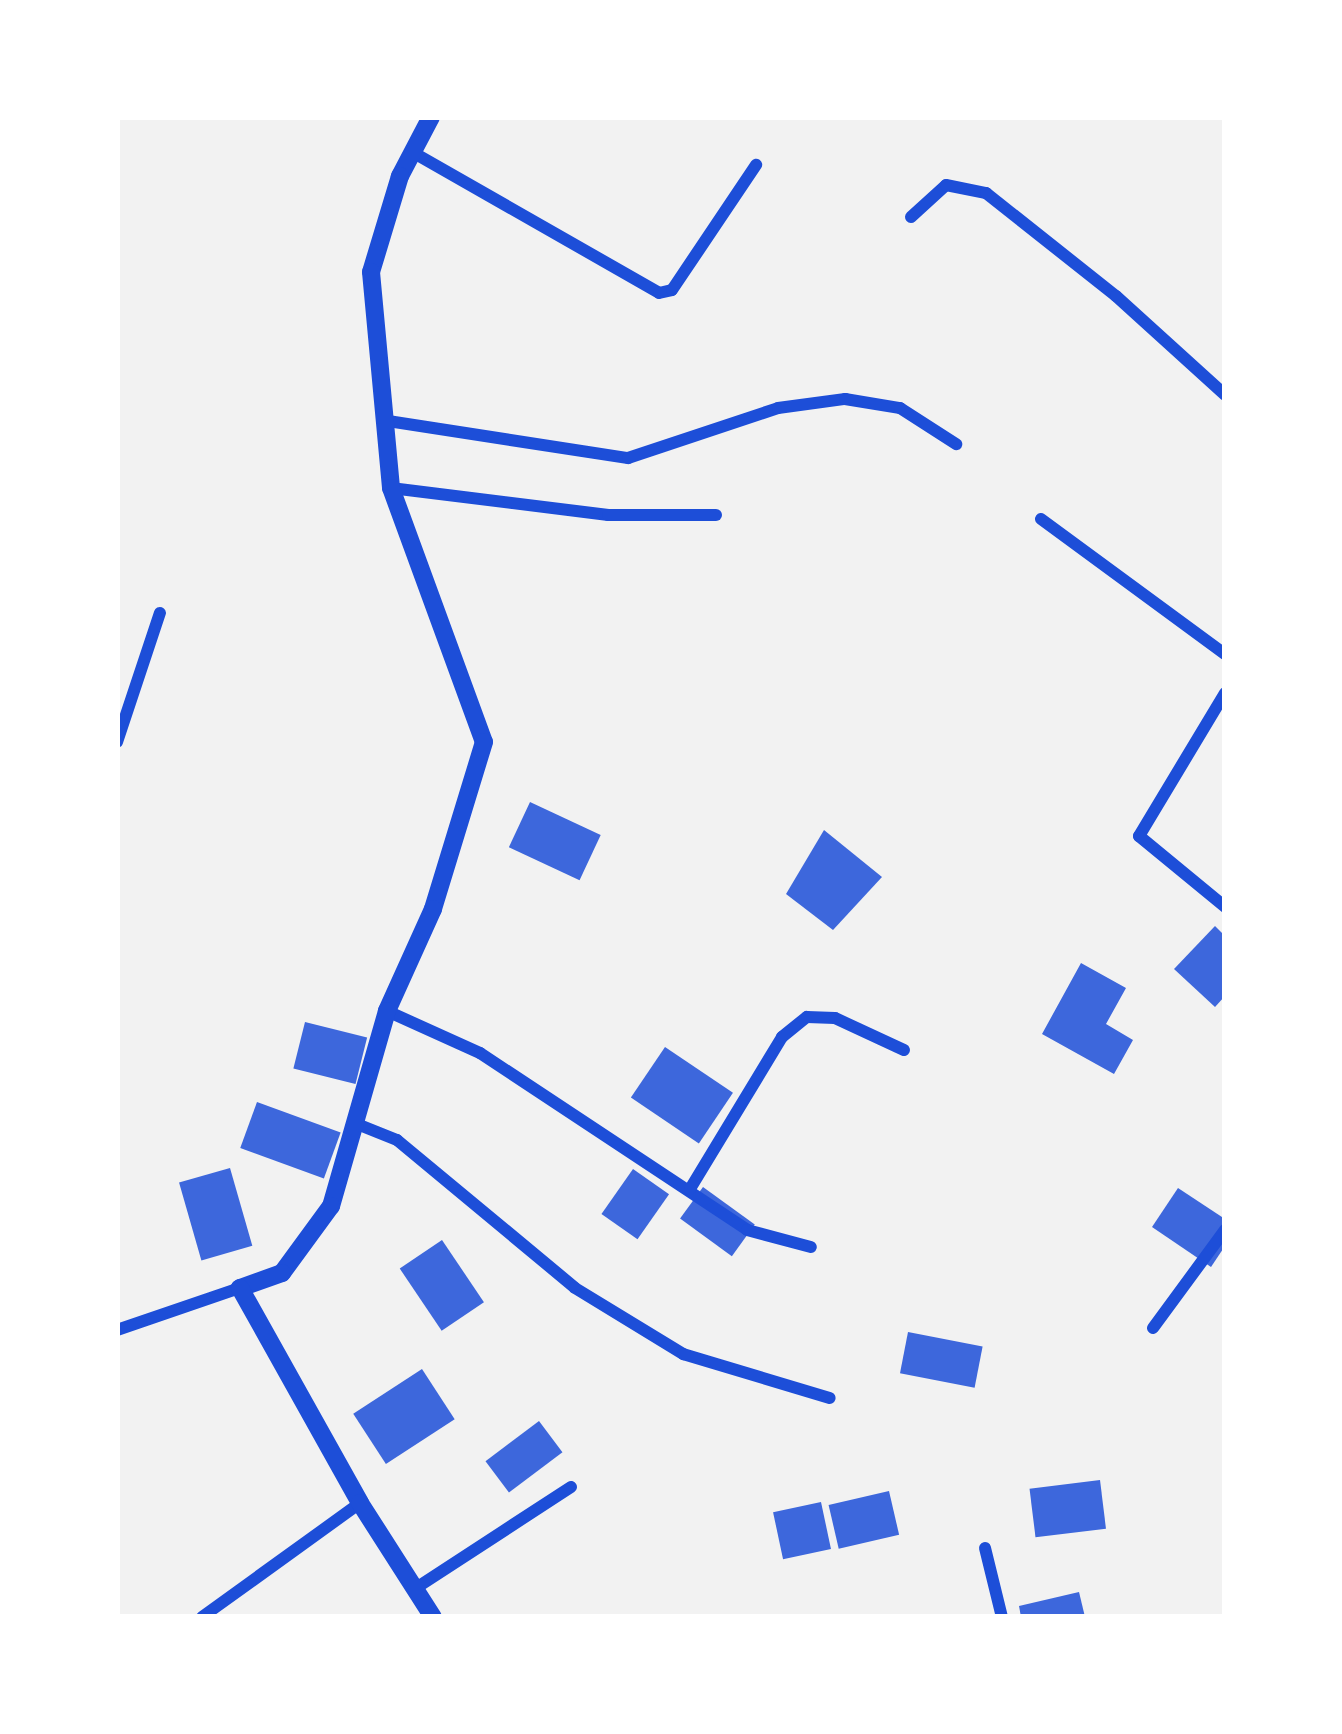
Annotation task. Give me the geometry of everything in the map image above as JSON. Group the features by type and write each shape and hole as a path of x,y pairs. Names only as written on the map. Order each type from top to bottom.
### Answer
{"street":[{"path":"117,1330 282,1273 331,1206 387,1011 434,909 484,742 391,488 371,272 400,176 431,117"},
{"path":"414,153 659,293 672,290 756,165"},
{"path":"911,217 946,185 986,193 1115,296 1225,395"},
{"path":"388,421 628,458 778,408 845,399 900,408 956,444"},
{"path":"391,488 608,515 716,515"},
{"path":"1041,519 1225,654"},
{"path":"117,742 160,613"},
{"path":"1225,693 1139,836 1225,907"},
{"path":"387,1011 480,1053 747,1230 811,1247"},
{"path":"690,1189 782,1037 807,1017 835,1018 904,1050"},
{"path":"357,1124 397,1140 575,1288 683,1354 830,1398"},
{"path":"1153,1328 1225,1230"},
{"path":"241,1288 361,1503 433,1617"},
{"path":"416,1588 571,1487"},
{"path":"202,1617 361,1503"},
{"path":"985,1548 1002,1617"}],"building":[{"path":"530,802 601,835 580,880 509,847"},
{"path":"824,830 882,877 833,930 786,894"},
{"path":"1215,926 1225,936 1225,996 1215,1007 1174,969"},
{"path":"1081,963 1126,988 1106,1024 1133,1040 1114,1074 1042,1034"},
{"path":"305,1022 367,1037 355,1084 293,1069"},
{"path":"665,1047 733,1093 699,1143 631,1098"},
{"path":"257,1102 341,1132 324,1178 240,1148"},
{"path":"230,1168 252,1246 201,1260 179,1183"},
{"path":"633,1169 669,1194 637,1239 601,1214"},
{"path":"703,1187 755,1225 732,1256 680,1219"},
{"path":"1178,1188 1225,1219 1225,1246 1211,1267 1152,1227"},
{"path":"442,1240 484,1302 442,1331 400,1269"},
{"path":"908,1332 983,1347 975,1388 900,1373"},
{"path":"422,1369 455,1419 386,1464 353,1414"},
{"path":"539,1421 562,1452 509,1492 485,1461"},
{"path":"1100,1480 1106,1529 1036,1537 1030,1489"},
{"path":"889,1491 899,1535 839,1549 829,1505"},
{"path":"821,1502 831,1549 783,1559 773,1512"},
{"path":"1079,1592 1085,1617 1021,1617 1019,1606"}]}
